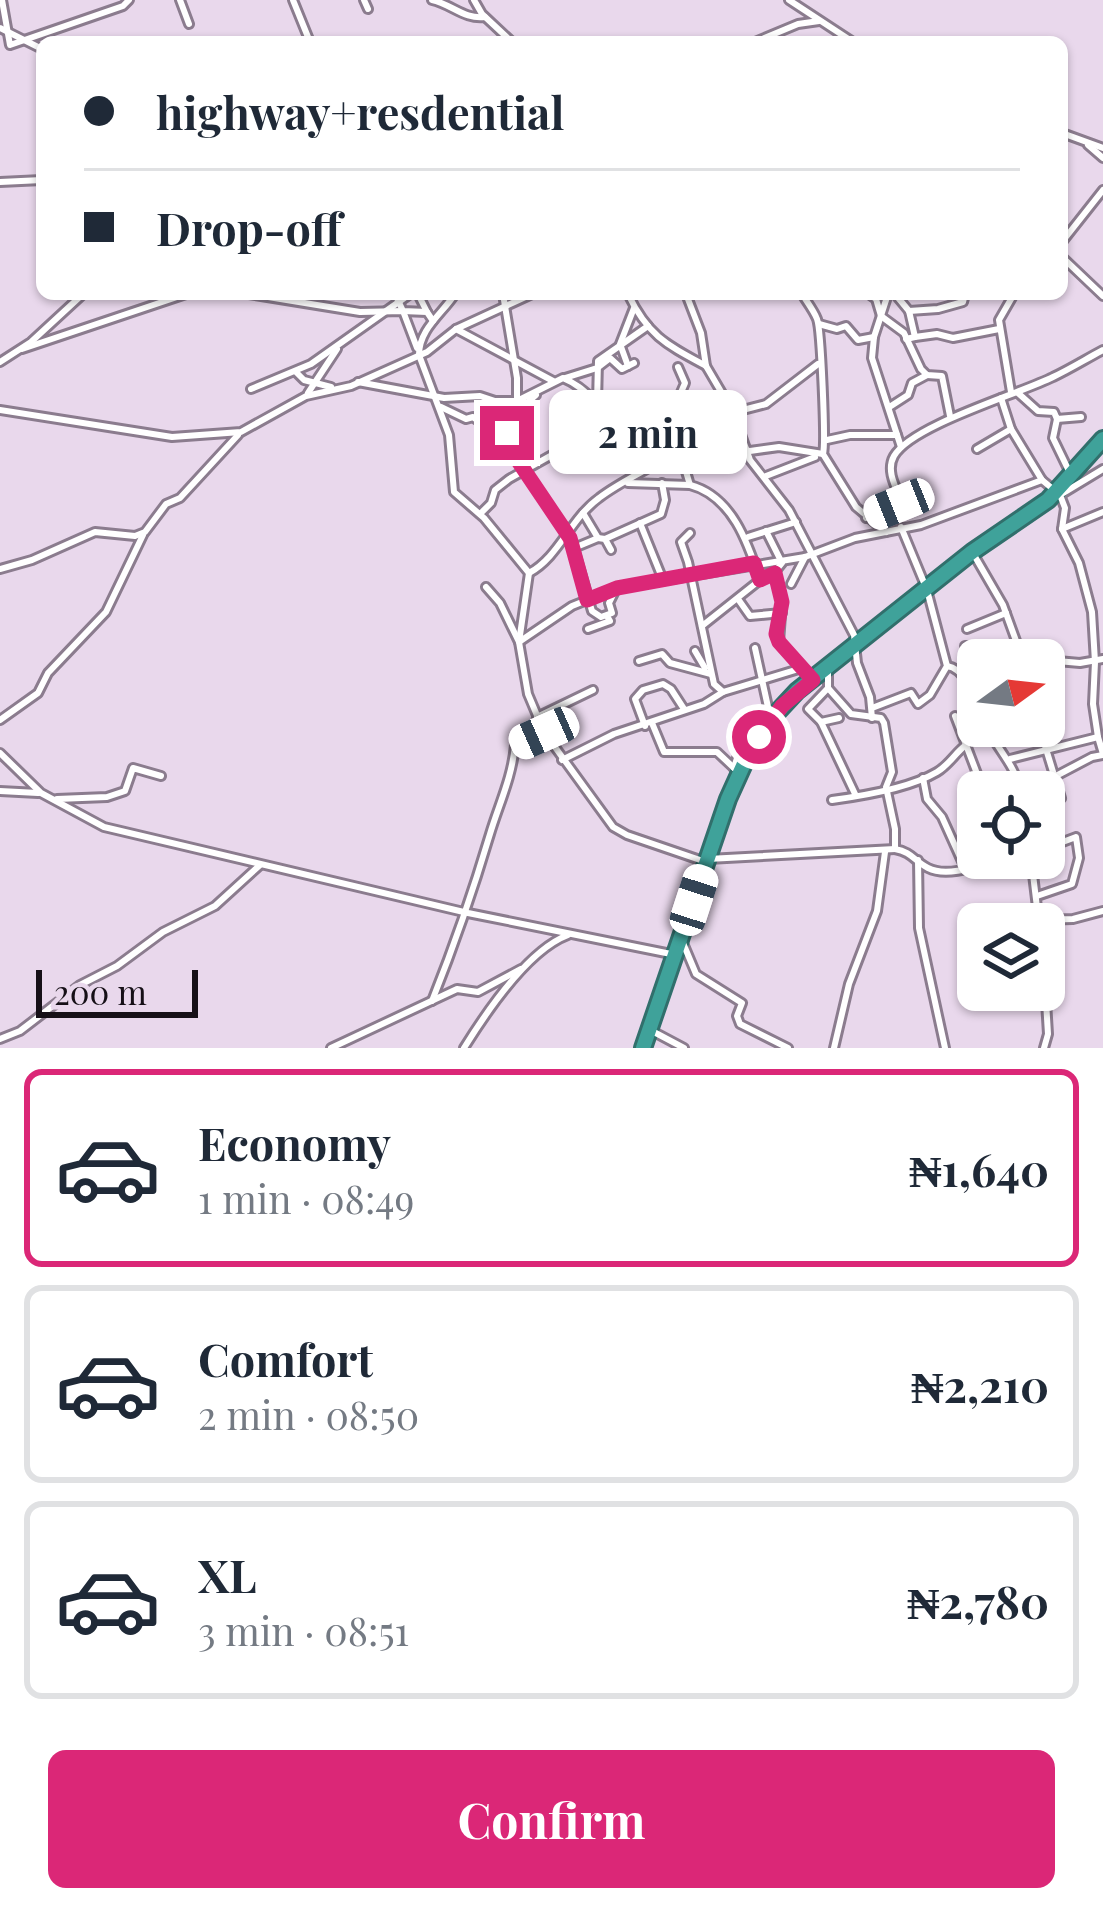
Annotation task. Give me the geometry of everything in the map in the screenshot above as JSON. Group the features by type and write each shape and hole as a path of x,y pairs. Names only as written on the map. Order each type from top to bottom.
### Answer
{"highway":[{"path":"643,1048 737,769 770,720 808,674 828,670 972,552 1058,493 1103,439"}],"street":[{"path":"2,0 3,29 10,45"},
{"path":"0,50 129,0"},
{"path":"180,0 189,24"},
{"path":"293,0 305,36"},
{"path":"432,0 475,18 485,17"},
{"path":"474,0 506,36"},
{"path":"790,0 844,36"},
{"path":"769,36 821,20"},
{"path":"3,29 36,45"},
{"path":"1068,135 1103,148"},
{"path":"1085,142 1103,158"},
{"path":"0,182 36,180"},
{"path":"1068,234 1103,190"},
{"path":"1068,263 1103,296"},
{"path":"0,362 22,349 75,300"},
{"path":"22,349 168,300"},
{"path":"279,300 427,312"},
{"path":"251,389 296,372 394,300"},
{"path":"397,300 449,435 454,493 480,514 529,573 519,642"},
{"path":"418,300 434,321"},
{"path":"418,352 438,310 451,300"},
{"path":"505,300 517,401"},
{"path":"0,721 38,693 49,673 106,612 145,532 166,504 180,498 241,432 306,396 358,382 407,360 456,329 520,300"},
{"path":"631,300 668,347 706,366"},
{"path":"688,300 701,333 706,366 733,412 750,460 796,523 808,555 854,635 872,718"},
{"path":"764,476 820,455 827,440 818,364 819,324 805,300"},
{"path":"877,300 881,316 910,338"},
{"path":"892,300 874,337 873,365 891,406 901,447"},
{"path":"899,300 909,311 910,338 927,375"},
{"path":"909,311 938,310 964,300"},
{"path":"1012,300 999,328 1014,392 1038,411 1054,412 1058,419 1053,438 1071,474"},
{"path":"620,344 634,308"},
{"path":"819,324 837,329 846,326 858,340 874,337"},
{"path":"480,514 495,490 559,451 597,403 597,368 604,353 648,326"},
{"path":"910,338 937,334 952,338 999,328"},
{"path":"456,329 553,381"},
{"path":"306,396 340,344"},
{"path":"493,432 553,381 597,368 610,358 622,369 631,364 620,344"},
{"path":"866,518 902,500 891,468 891,459 901,447 950,416 1001,398 1103,350"},
{"path":"733,412 766,404 818,364"},
{"path":"679,367 686,383 676,404 694,454"},
{"path":"296,372 314,384 338,388"},
{"path":"891,406 908,394 912,382 927,375 942,376 950,416"},
{"path":"563,378 587,389 597,403 658,441 684,465 690,485"},
{"path":"358,382 454,399 480,396 517,401 538,393"},
{"path":"1001,398 1011,429 1065,508 1062,529 1083,576 1092,612 1099,661 1093,704 1103,754 1065,772"},
{"path":"438,406 473,417 510,449 567,534 592,610 610,621 588,629"},
{"path":"0,410 172,437 241,432"},
{"path":"1058,419 1081,416"},
{"path":"508,420 510,449"},
{"path":"977,449 1011,429"},
{"path":"827,440 897,435"},
{"path":"529,573 548,563 555,544 622,483 672,454 719,447 750,451 779,447 820,455 866,518 886,532"},
{"path":"559,451 571,451 588,461 599,459"},
{"path":"1058,493 1103,470"},
{"path":"519,642 587,600 617,588 754,563 782,563 921,525 1042,480"},
{"path":"622,483 705,489 747,538 760,580"},
{"path":"574,548 661,514 662,483"},
{"path":"1062,529 1103,512"},
{"path":"583,514 611,550"},
{"path":"640,523 663,580"},
{"path":"747,538 796,523"},
{"path":"872,708 911,693 918,704 930,695 946,666 927,590 901,527"},
{"path":"766,531 782,563"},
{"path":"0,569 95,532 135,536 145,532"},
{"path":"690,533 681,542 710,671 723,692"},
{"path":"972,552 1016,639"},
{"path":"791,584 808,555"},
{"path":"702,626 782,563"},
{"path":"775,573 782,613 776,634 808,674"},
{"path":"486,586 519,642 528,694 544,733 613,827 707,861 910,851"},
{"path":"607,616 612,613 609,603 617,588"},
{"path":"738,599 750,616 782,613"},
{"path":"967,629 1006,614"},
{"path":"737,769 740,748 768,707 755,648"},
{"path":"695,651 703,669 710,671"},
{"path":"639,661 662,654 670,662 710,671"},
{"path":"1065,659 1099,661"},
{"path":"946,666 957,671"},
{"path":"828,670 828,688 851,715 881,718 892,772 886,787 896,849"},
{"path":"561,760 614,734 704,704 723,692 808,674"},
{"path":"684,709 663,685 643,690 635,700 664,752 717,752 737,769"},
{"path":"828,688 808,709 821,722 856,796"},
{"path":"537,717 593,690"},
{"path":"955,716 957,721"},
{"path":"821,722 838,718"},
{"path":"432,1001 468,913 492,827 502,809 515,745 544,733"},
{"path":"1010,760 1098,737"},
{"path":"832,800 865,798 923,778 946,766 964,747"},
{"path":"997,747 1014,771"},
{"path":"1043,747 1052,771"},
{"path":"0,753 41,793 104,826 468,913 674,954"},
{"path":"52,799 107,797 125,791 134,768 161,776"},
{"path":"923,778 927,799 942,817 957,852"},
{"path":"0,791 41,793"},
{"path":"1036,896 1072,884 1078,867 1076,837 1065,841"},
{"path":"896,838 931,870 957,868"},
{"path":"834,1048 849,984 878,911 885,852"},
{"path":"918,860 920,928 945,1048"},
{"path":"0,1039 20,1031 80,985 117,966 163,932 215,906 260,865"},
{"path":"1034,879 1037,903"},
{"path":"1065,920 1103,910"},
{"path":"332,1048 457,989 478,992 572,934"},
{"path":"682,938 696,974 742,1003 737,1016 740,1024 788,1048"},
{"path":"464,1048 521,969"},
{"path":"1044,1048 1047,1011"},
{"path":"649,1029 684,1048"},
{"path":"1048,1034 1055,1045"}],"route":[{"path":"507,433 510,449 570,538 587,600 653,580 754,563 760,580 775,573 782,602 776,634 813,680 782,706 759,737"}]}
